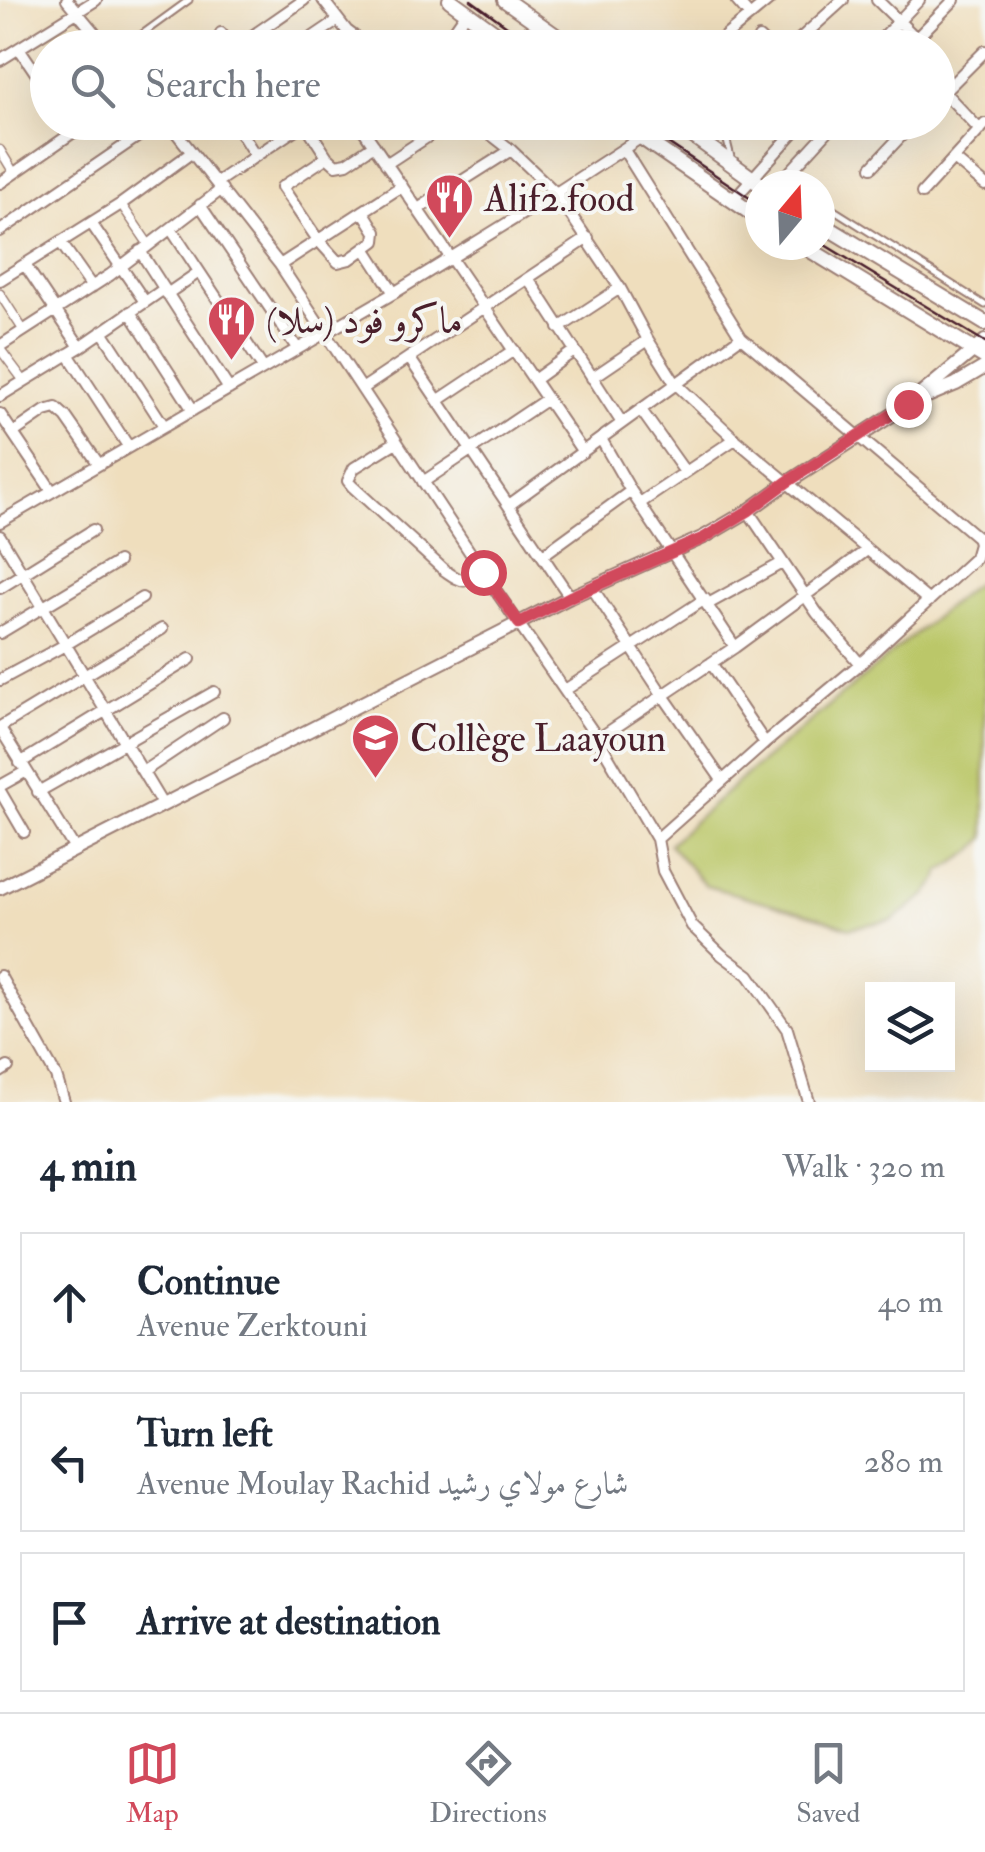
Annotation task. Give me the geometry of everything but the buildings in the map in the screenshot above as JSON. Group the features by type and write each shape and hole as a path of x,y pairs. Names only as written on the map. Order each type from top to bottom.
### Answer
{"main road":[{"path":"450,0 492,30"},
{"path":"506,0 548,30"},
{"path":"643,140 745,207"},
{"path":"698,140 745,174"},
{"path":"835,232 985,322"},
{"path":"828,260 982,350"}],"street":[{"path":"67,0 92,30"},
{"path":"48,30 96,0"},
{"path":"260,30 304,0"},
{"path":"323,0 347,30"},
{"path":"736,0 750,16"},
{"path":"733,30 769,0"},
{"path":"810,30 844,0"},
{"path":"876,0 908,30"},
{"path":"889,30 919,0"},
{"path":"924,30 954,0"},
{"path":"454,30 467,12"},
{"path":"324,30 337,21"},
{"path":"0,60 30,41"},
{"path":"19,48 30,64"},
{"path":"955,81 985,51"},
{"path":"922,193 982,127 955,106"},
{"path":"0,182 55,140"},
{"path":"0,231 133,140"},
{"path":"181,140 280,265 598,738 657,839 662,871 692,926 749,975 787,1029 809,1102"},
{"path":"245,140 255,155"},
{"path":"24,382 0,347 121,267 277,140"},
{"path":"316,140 332,164 342,165 374,145"},
{"path":"371,140 583,452"},
{"path":"386,164 423,140"},
{"path":"498,140 556,193 620,288 675,383 928,601"},
{"path":"0,522 394,293 637,140"},
{"path":"765,170 789,140"},
{"path":"792,170 819,140"},
{"path":"872,167 897,140"},
{"path":"0,150 14,172"},
{"path":"418,210 511,150"},
{"path":"624,150 741,337 977,537 979,544 975,558 860,664 657,839"},
{"path":"0,280 121,204 191,153"},
{"path":"327,157 282,187 334,260 340,262 373,243 376,235 364,211"},
{"path":"954,159 985,186"},
{"path":"280,265 402,186"},
{"path":"732,201 745,191"},
{"path":"121,204 166,292 228,389"},
{"path":"200,204 297,348"},
{"path":"91,223 145,302"},
{"path":"171,229 263,368"},
{"path":"362,389 588,238"},
{"path":"61,243 92,288"},
{"path":"366,248 394,293"},
{"path":"25,265 80,347"},
{"path":"0,396 145,302 200,272"},
{"path":"528,278 622,424"},
{"path":"560,328 620,288"},
{"path":"0,294 24,331"},
{"path":"130,312 193,410"},
{"path":"102,331 164,426"},
{"path":"509,505 741,337"},
{"path":"592,378 648,340"},
{"path":"438,400 514,350"},
{"path":"1,886 570,597 671,554 748,511 982,350"},
{"path":"534,380 574,351"},
{"path":"68,354 128,446"},
{"path":"410,358 570,597"},
{"path":"908,404 985,368"},
{"path":"423,482 547,398"},
{"path":"13,433 56,408 98,463"},
{"path":"641,410 685,472"},
{"path":"0,414 52,491"},
{"path":"640,503 735,438"},
{"path":"601,439 631,492 735,647"},
{"path":"396,442 354,468 348,481 444,570 460,580 471,580 483,572"},
{"path":"543,555 631,492"},
{"path":"748,511 804,596 860,664"},
{"path":"0,588 93,530"},
{"path":"0,536 162,804"},
{"path":"598,738 735,647 867,550"},
{"path":"0,632 118,562"},
{"path":"564,690 706,602 782,563"},
{"path":"592,588 722,780"},
{"path":"0,680 142,598"},
{"path":"75,849 22,767 5,749 0,728 162,630"},
{"path":"24,832 0,791 22,767 105,710 190,659"},
{"path":"711,663 765,743"},
{"path":"38,792 214,692"},
{"path":"144,771 224,718"},
{"path":"0,976 56,1076 64,1102"}],"lane":[{"path":"148,30 189,0"},
{"path":"727,140 732,165"},
{"path":"835,210 985,305"}],"green space":[{"path":"985,577 985,838 973,851 940,872 926,895 893,920 849,928 706,886 669,844 741,779"}],"tram line":[{"path":"471,0 512,30"},
{"path":"664,140 745,195"},
{"path":"835,251 985,342"}],"place":[{"name":"Alif2.food","path":"449,240"},
{"name":"ماكرو فود (سلا)","path":"231,362"},
{"name":"Collège Laayoun","path":"375,780"}],"route":[{"path":"483,572 519,623 704,538 908,404"}]}
